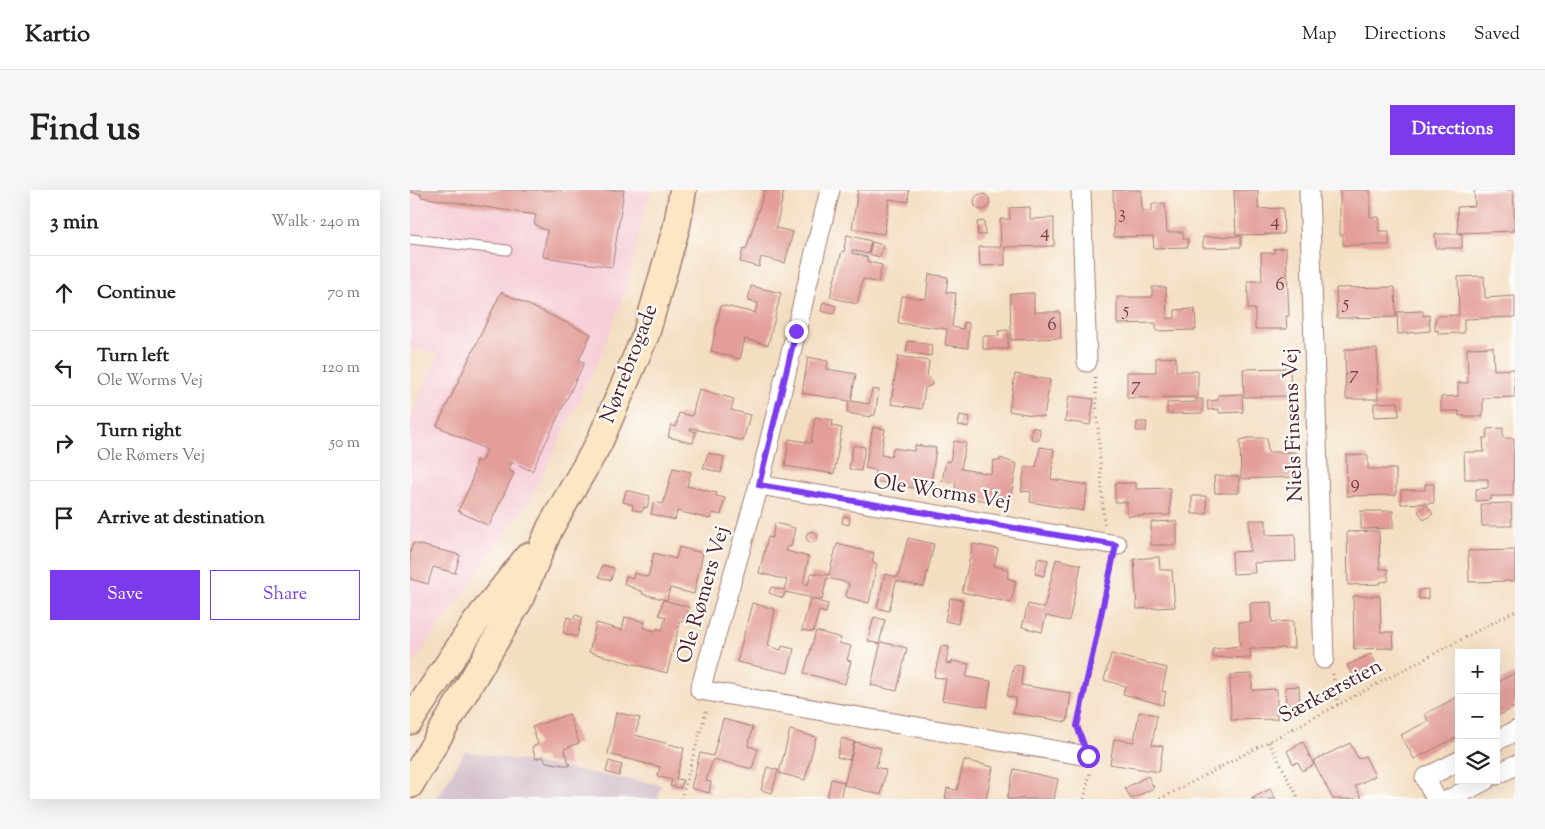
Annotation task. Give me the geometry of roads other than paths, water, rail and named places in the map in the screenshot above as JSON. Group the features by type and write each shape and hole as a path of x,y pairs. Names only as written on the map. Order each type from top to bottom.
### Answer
{"street":[{"name":"Nørrebrogade","path":"410,785 519,601 550,528 599,443 646,334 677,225 683,190"},
{"name":"Ole Rømers Vej","path":"830,190 759,485 700,690 1088,756"},
{"path":"1081,190 1087,362"},
{"name":"Niels Finsens Vej","path":"1309,190 1324,659"},
{"name":"Ole Worms Vej","path":"759,485 1116,545"},
{"name":"Nørrebrogade","path":"410,721 476,622 550,528"},
{"path":"1500,739 1515,731"},
{"path":"1428,796 1425,778 1455,763"},
{"path":"1500,773 1515,765"},
{"path":"1450,799 1478,784"}],"lane":[{"path":"410,240 507,250"}]}
